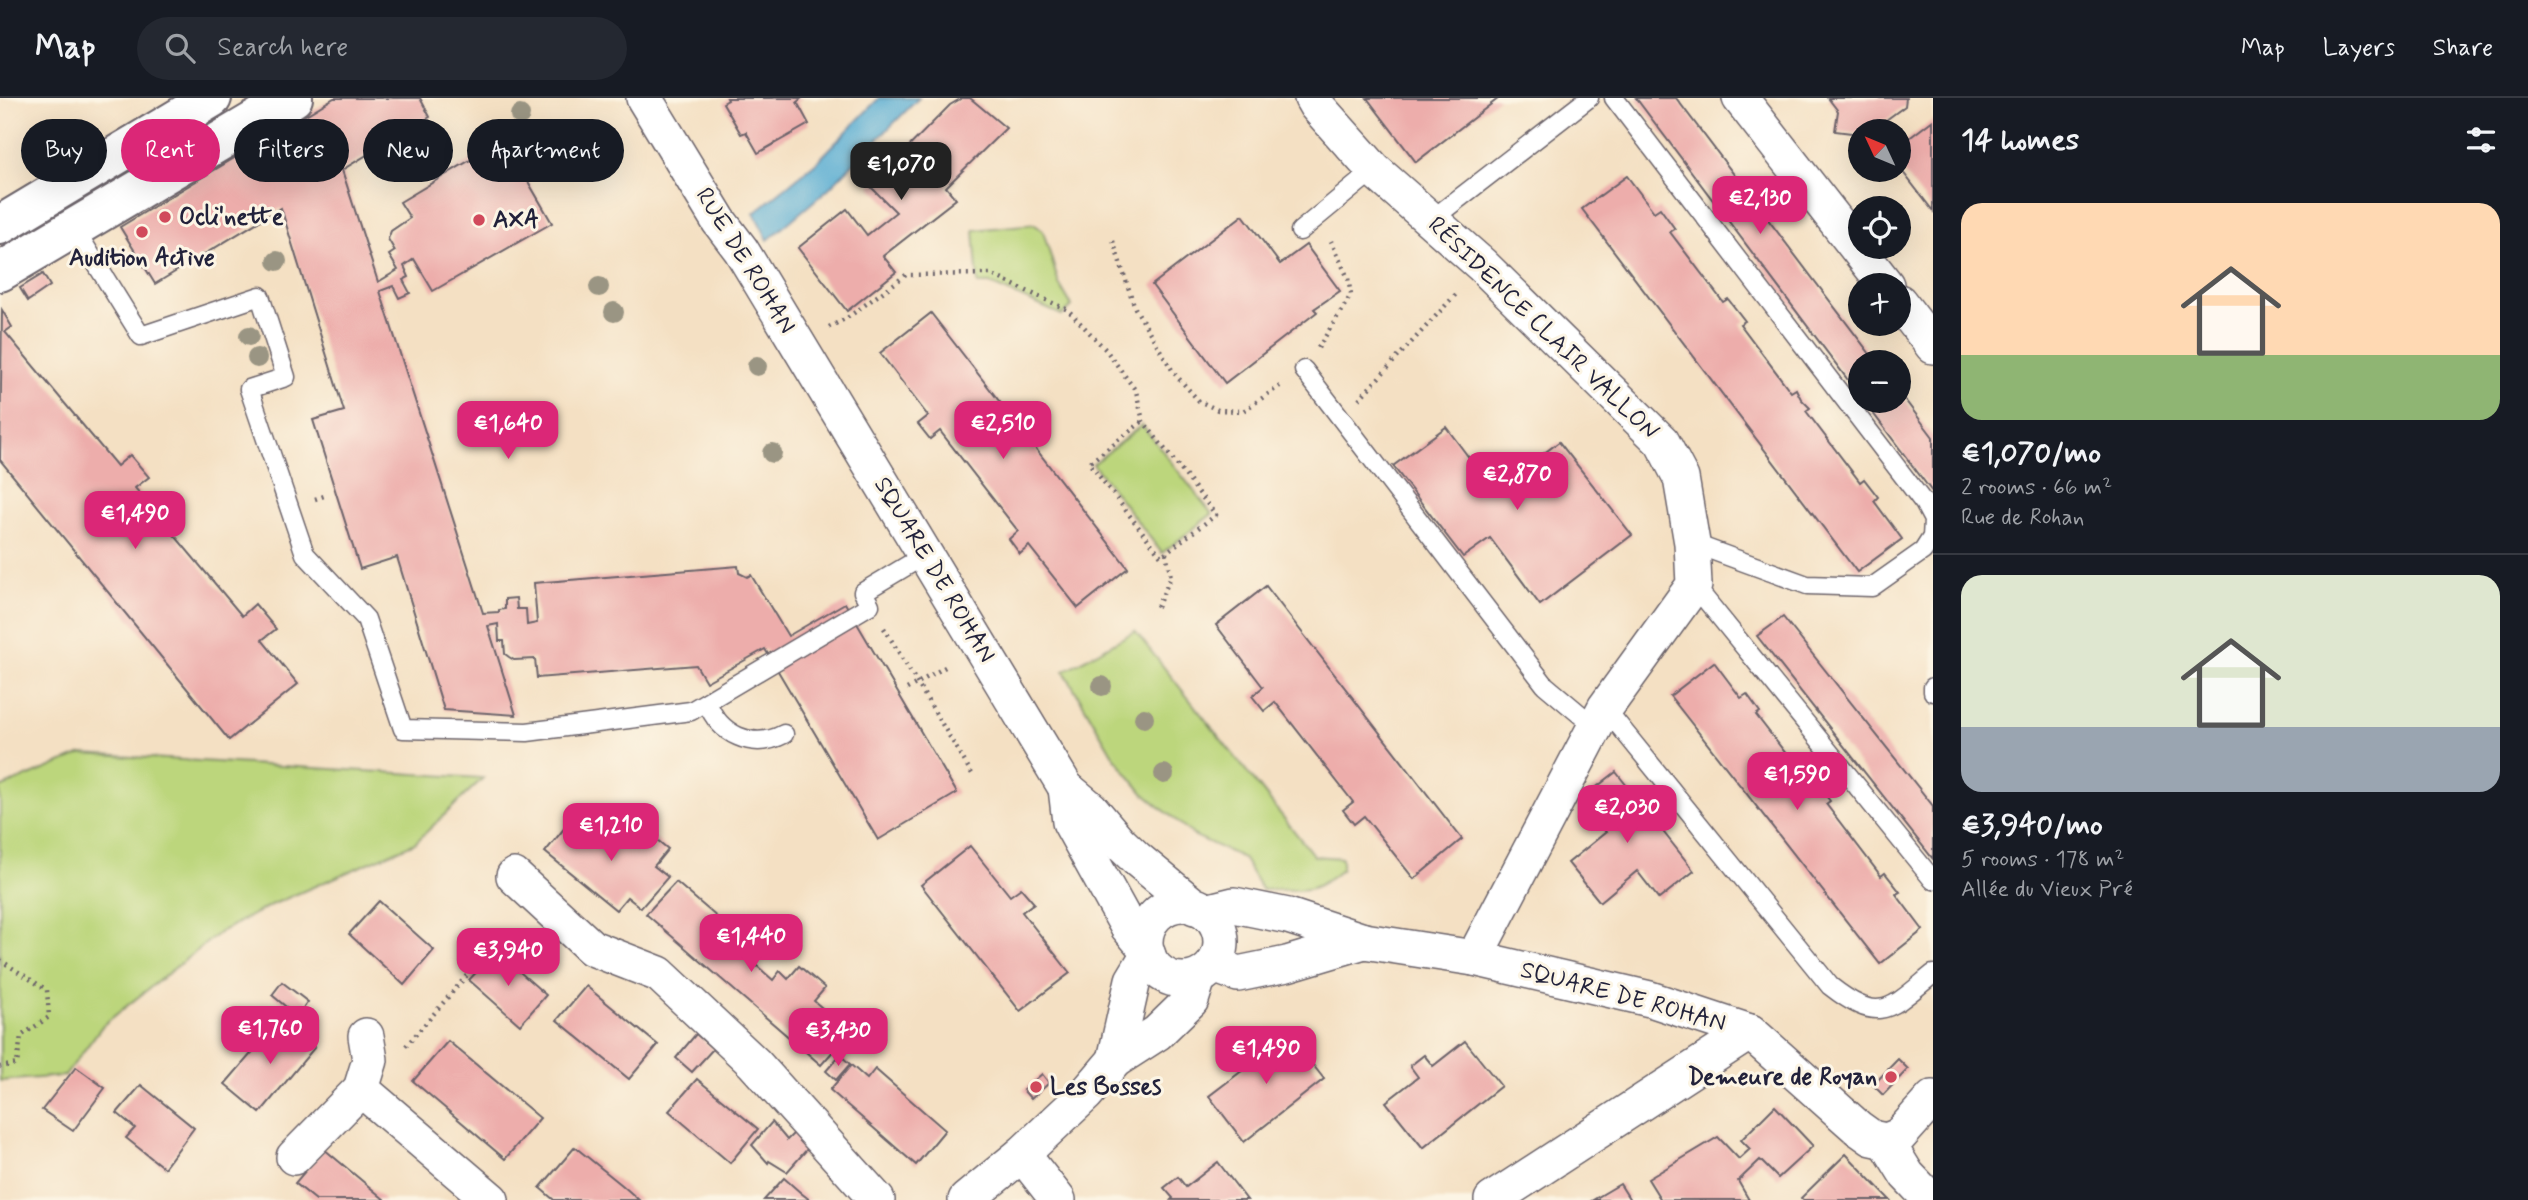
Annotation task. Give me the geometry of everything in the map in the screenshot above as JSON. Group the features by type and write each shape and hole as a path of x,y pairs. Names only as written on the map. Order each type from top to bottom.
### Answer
{"main road":[{"path":"0,225 212,98"},
{"path":"0,272 293,98"}],"street":[{"name":"RUE DE ROHAN","path":"644,98 812,341"},
{"name":"RÉSIDENCE CLAIR VALLON","path":"1312,98 1374,170 1482,265 1662,442 1681,478 1692,543 1694,585"},
{"path":"1740,98 1877,273"},
{"path":"1911,318 1933,346"},
{"name":"SQUARE DE ROHAN","path":"812,341 925,555 1066,788 1091,809 1137,859 1201,909 1234,905 1288,916 1364,941 1474,958 1650,999 1750,1032 1858,1128 1872,1138 1886,1141"},
{"path":"1474,958 1600,718 1694,585"},
{"name":"SQUARE DE ROHAN","path":"1066,788 1070,822 1128,927 1147,951"},
{"path":"514,876 592,948 659,974 754,1063 877,1200"},
{"path":"966,1200 1022,1154 1086,1094 1115,1060 1157,1033 1191,1000 1206,971 1221,942 1214,920 1201,909 1183,905 1160,913 1151,922 1146,934 1147,951 1154,966 1174,979 1206,971"},
{"name":"SQUARE DE ROHAN","path":"1206,971 1238,974 1287,964 1364,941"},
{"path":"1115,1060 1133,980 1147,951"},
{"path":"1492,1200 1750,1032"},
{"path":"294,1157 365,1062 491,1200"},
{"path":"1931,1200 1907,1175 1886,1141 1899,1136 1933,1098"},
{"path":"1022,1154 1058,1200"}],"lane":[{"path":"1431,220 1589,98"},
{"path":"1614,98 1924,503 1933,520 1932,537 1923,551 1872,586 1807,585 1692,543"},
{"path":"1300,231 1374,170"},
{"path":"74,228 141,336 260,296 286,377 250,389 304,554 366,619 403,729 527,732 691,711 870,605 863,592 925,555"},
{"path":"1304,370 1545,685 1600,718 1830,986 1854,1005 1875,1010 1895,1005 1933,974"},
{"path":"1694,585 1933,880"},
{"path":"707,702 712,715 721,726 736,737 773,740 784,734"}],"path":[{"path":"1113,242 1135,308 1174,373 1199,401 1218,410 1243,411 1304,370 1351,295 1349,278 1319,215"},
{"path":"1341,419 1482,265"},
{"path":"812,341 906,275 990,274 1068,310 1105,350 1136,391 1143,421 1216,515 1161,556 1089,463 1143,421"},
{"path":"1157,607 1171,577 1166,553"},
{"path":"870,605 974,777"},
{"path":"906,689 947,666"},
{"path":"365,1062 394,1059 500,937"},
{"path":"0,960 47,990 49,1017 21,1036 17,1064 0,1067"}],"green space":[{"path":"1034,224 1043,231 1059,284 1072,306 1062,315 990,284 978,284 974,230"},
{"path":"1142,425 1212,514 1162,553 1093,464"},
{"path":"1135,631 1314,856 1342,858 1342,869 1312,888 1262,890 1243,858 1195,836 1143,793 1114,757 1064,671"},
{"path":"82,754 483,778 415,843 269,906 220,932 103,1025 65,1076 0,1081 0,788"}],"water":[{"path":"879,98 919,98 827,190 768,240 754,213 818,161"}],"building":[{"path":"334,98 420,98 430,117 363,119 363,157 349,166 349,119 299,119"},
{"path":"727,98 802,98 797,102 809,124 758,153 746,132 741,134 723,103"},
{"path":"962,98 970,98 1006,128 946,187 956,199 883,256 896,272 847,311 798,248 847,209 867,235 896,212 870,186 950,105"},
{"path":"1367,98 1499,98 1416,162"},
{"path":"1636,98 1676,98 1848,325 1848,336 1856,336 1867,350 1848,350 1848,380"},
{"path":"1828,98 1906,98 1905,106 1887,119 1848,119 1848,133 1835,131 1838,111"},
{"path":"1933,120 1933,211 1911,182 1911,137"},
{"path":"234,158 234,182 346,182 378,282 398,270 389,255 395,251 388,239 391,231 410,218 400,202 434,182 453,182 453,170 467,162 467,182 528,182 552,223 433,291 414,259 404,266 409,277 403,280 410,293 399,298 393,286 380,291 483,613 499,612 505,609 505,599 516,598 517,609 526,609 527,625 537,623 534,583 738,566 739,573 747,577 751,575 788,636 845,603 957,793 878,840 765,649 706,682 696,665 537,678 535,659 514,660 505,654 504,641 499,641 498,624 488,626 516,715 444,710 397,557 360,569 313,420 344,411 281,208 155,284 120,227 195,182 220,182 220,167"},
{"path":"1627,176 1654,212 1660,208 1675,229 1670,232 1723,302 1728,299 1745,321 1740,324 1791,392 1796,389 1810,408 1806,411 1860,482 1864,479 1878,497 1874,501 1902,539 1857,572 1582,209"},
{"path":"1243,215 1280,264 1306,245 1340,291 1314,309 1317,312 1225,383 1152,285"},
{"path":"43,274 50,286 28,301 20,288"},
{"path":"2,310 12,327 5,332 117,466 130,455 149,477 135,488 242,616 255,604 276,629 262,640 298,684 229,740 0,460"},
{"path":"931,313 1128,568 1078,608 1029,546 1020,554 1009,539 1018,531 940,431 930,439 918,424 928,416 880,353"},
{"path":"1911,408 1933,437 1933,493 1873,413 1911,413"},
{"path":"1446,427 1494,491 1559,442 1632,535 1540,605 1490,538 1463,557 1393,466"},
{"path":"1266,586 1462,839 1414,879 1364,816 1354,824 1343,810 1353,802 1275,702 1264,711 1252,696 1263,687 1216,625"},
{"path":"1783,617 1933,806 1933,859 1757,636"},
{"path":"1714,662 1741,698 1747,694 1760,712 1756,715 1811,786 1816,783 1830,801 1826,804 1881,876 1885,873 1900,892 1896,894 1923,930 1880,964 1670,696"},
{"path":"1616,772 1694,871 1659,899 1637,871 1600,902 1568,863 1606,832 1580,800"},
{"path":"571,820 587,834 597,821 624,844 639,825 668,849 654,866 668,877 641,908 627,897 616,910 545,852"},
{"path":"970,846 1010,896 1021,888 1034,903 1022,912 1070,973 1020,1011 921,885"},
{"path":"676,882 746,942 739,950 773,980 780,971 788,979 799,966 825,988 814,1001 850,1032 821,1065 646,914"},
{"path":"379,901 434,950 404,985 349,934"},
{"path":"496,951 546,995 520,1025 469,980"},
{"path":"282,982 308,1002 297,1016 272,995"},
{"path":"586,986 658,1045 629,1079 557,1020"},
{"path":"281,1019 315,1047 260,1113 225,1084"},
{"path":"1288,1033 1324,1079 1244,1142 1209,1096 1243,1070 1234,1058 1248,1047 1257,1058"},
{"path":"696,1034 713,1049 692,1072 676,1058"},
{"path":"448,1041 540,1118 505,1159 413,1081"},
{"path":"1465,1041 1501,1086 1423,1148 1386,1102 1418,1077 1410,1066 1424,1055 1433,1066"},
{"path":"840,1055 850,1064 836,1080 826,1071"},
{"name":"Demeure de Royan","path":"1898,1059 1908,1069 1883,1095 1873,1085"},
{"path":"851,1065 867,1079 875,1069 945,1130 916,1165 830,1090"},
{"path":"76,1067 105,1088 73,1131 42,1110"},
{"name":"Les Bosses","path":"1042,1074 1049,1083 1031,1099 1023,1090"},
{"path":"697,1079 758,1129 730,1163 669,1111"},
{"path":"141,1085 194,1128 164,1168 126,1138 135,1128 117,1113"},
{"path":"1775,1106 1813,1146 1778,1178 1760,1160 1738,1181 1749,1200 1661,1200 1648,1179 1718,1137 1739,1159 1750,1149 1741,1140"},
{"path":"772,1122 787,1140 795,1132 809,1147 787,1172 769,1161 768,1163 752,1145"},
{"path":"575,1147 639,1200 554,1200 540,1188"},
{"path":"324,1149 385,1200 316,1200 295,1183"},
{"path":"1846,1154 1890,1200 1801,1198"},
{"path":"1218,1162 1247,1200 1171,1200 1173,1198 1164,1188 1178,1177 1186,1187"},
{"path":"784,1178 801,1193 810,1200 764,1200"},
{"path":"1620,1184 1630,1200 1593,1200"}],"place":[{"name":"Ocli'nette","path":"165,217"},
{"name":"AXA","path":"479,220"},
{"name":"Audition Active","path":"142,232"},
{"name":"Demeure de Royan","path":"1891,1077"},
{"name":"Les Bosses","path":"1036,1087"}]}
